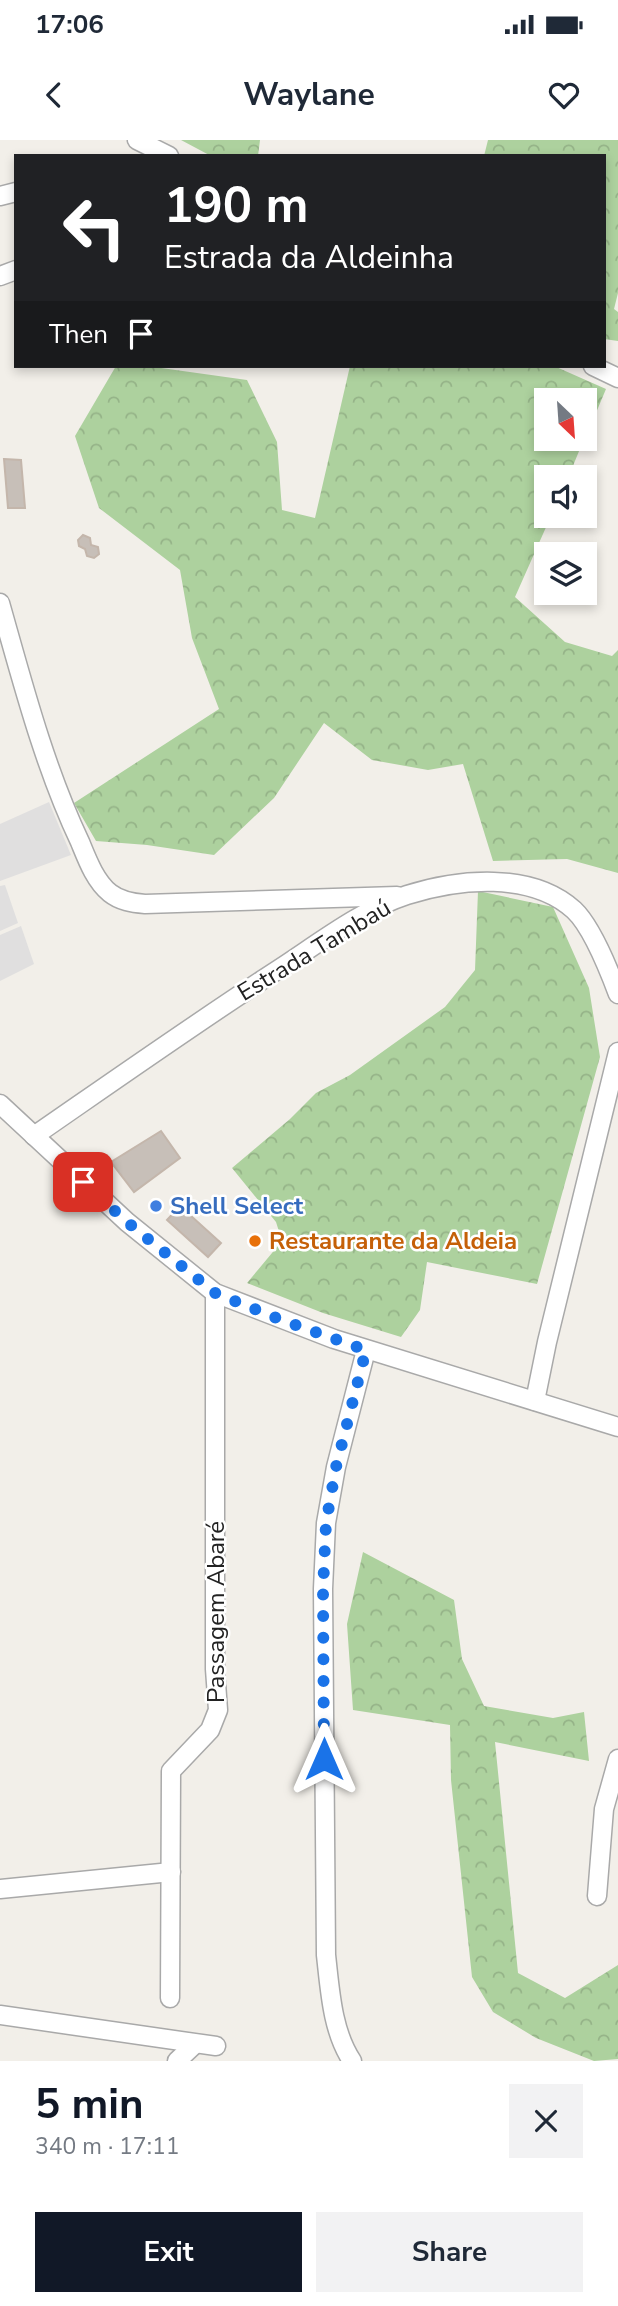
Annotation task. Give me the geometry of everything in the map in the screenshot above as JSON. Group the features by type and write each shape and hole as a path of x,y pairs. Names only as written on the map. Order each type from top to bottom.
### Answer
{"street":[{"path":"137,140 158,154"},
{"path":"597,368 618,378"},
{"path":"0,603 44,751 73,827 91,867 107,891 119,899 145,904 406,895"},
{"name":"Estrada Tambaú","path":"34,1136 326,938 406,895 481,881 511,883 549,893 575,911 602,954 618,994"},
{"path":"535,1401 618,1052"},
{"path":"0,1104 127,1222 215,1293 366,1350 618,1427"},
{"name":"Passagem Abaré","path":"170,1998 171,1771 210,1730 218,1710 215,1669 215,1293"},
{"path":"352,2061 337,2027 326,1955 323,1589 326,1523 336,1467 366,1350"},
{"path":"597,1896 604,1809 618,1759"},
{"path":"0,1889 171,1872"},
{"path":"0,2015 216,2046"},
{"path":"177,2061 195,2044"}],"shaded area":[{"path":"49,802 71,855 0,881 0,824"},
{"path":"5,885 18,923 0,931 0,886"},
{"path":"21,926 34,964 0,981 0,935"}],"green space":[{"path":"181,140 260,140 258,154 207,154"},
{"path":"488,140 618,140 618,293 614,309 618,312 618,341 606,339 606,154 484,154"},
{"path":"115,368 161,368 247,380 277,442 282,510 315,518 350,368 559,368 606,389 597,410 597,388 534,388 534,452 579,452 573,465 534,465 534,528 546,528 539,542 534,542 534,554 515,597 565,642 612,656 618,650 618,873 567,859 493,861 463,764 428,770 372,760 324,723 274,798 214,855 96,841 74,803 219,709 192,638 180,570 99,508 75,436"},
{"path":"478,891 553,907 589,988 600,1057 537,1284 427,1262 420,1310 401,1337 323,1313 247,1283 282,1241 276,1222 232,1168 316,1093 350,1075 445,1007 475,970"},
{"path":"363,1552 454,1600 462,1659 484,1706 553,1718 584,1712 589,1761 495,1742 518,1973 565,1998 618,1965 618,2059 594,2061 536,2038 493,2012 472,1977 451,1780 450,1725 353,1710 347,1624"}],"building":[{"path":"4,459 21,460 25,508 8,508"},
{"path":"83,535 90,538 91,545 98,547 99,554 94,558 87,556 85,549 79,546 78,540"},
{"path":"161,1131 180,1158 134,1192 111,1162"},
{"path":"180,1206 221,1243 208,1257 167,1220"}],"place":[{"name":"Shell Select","path":"156,1206"},
{"name":"Restaurante da Aldeia","path":"255,1241"}],"route":[{"path":"83,1182 127,1222 215,1293 366,1350 336,1467 326,1523 323,1589 324,1759"}]}
